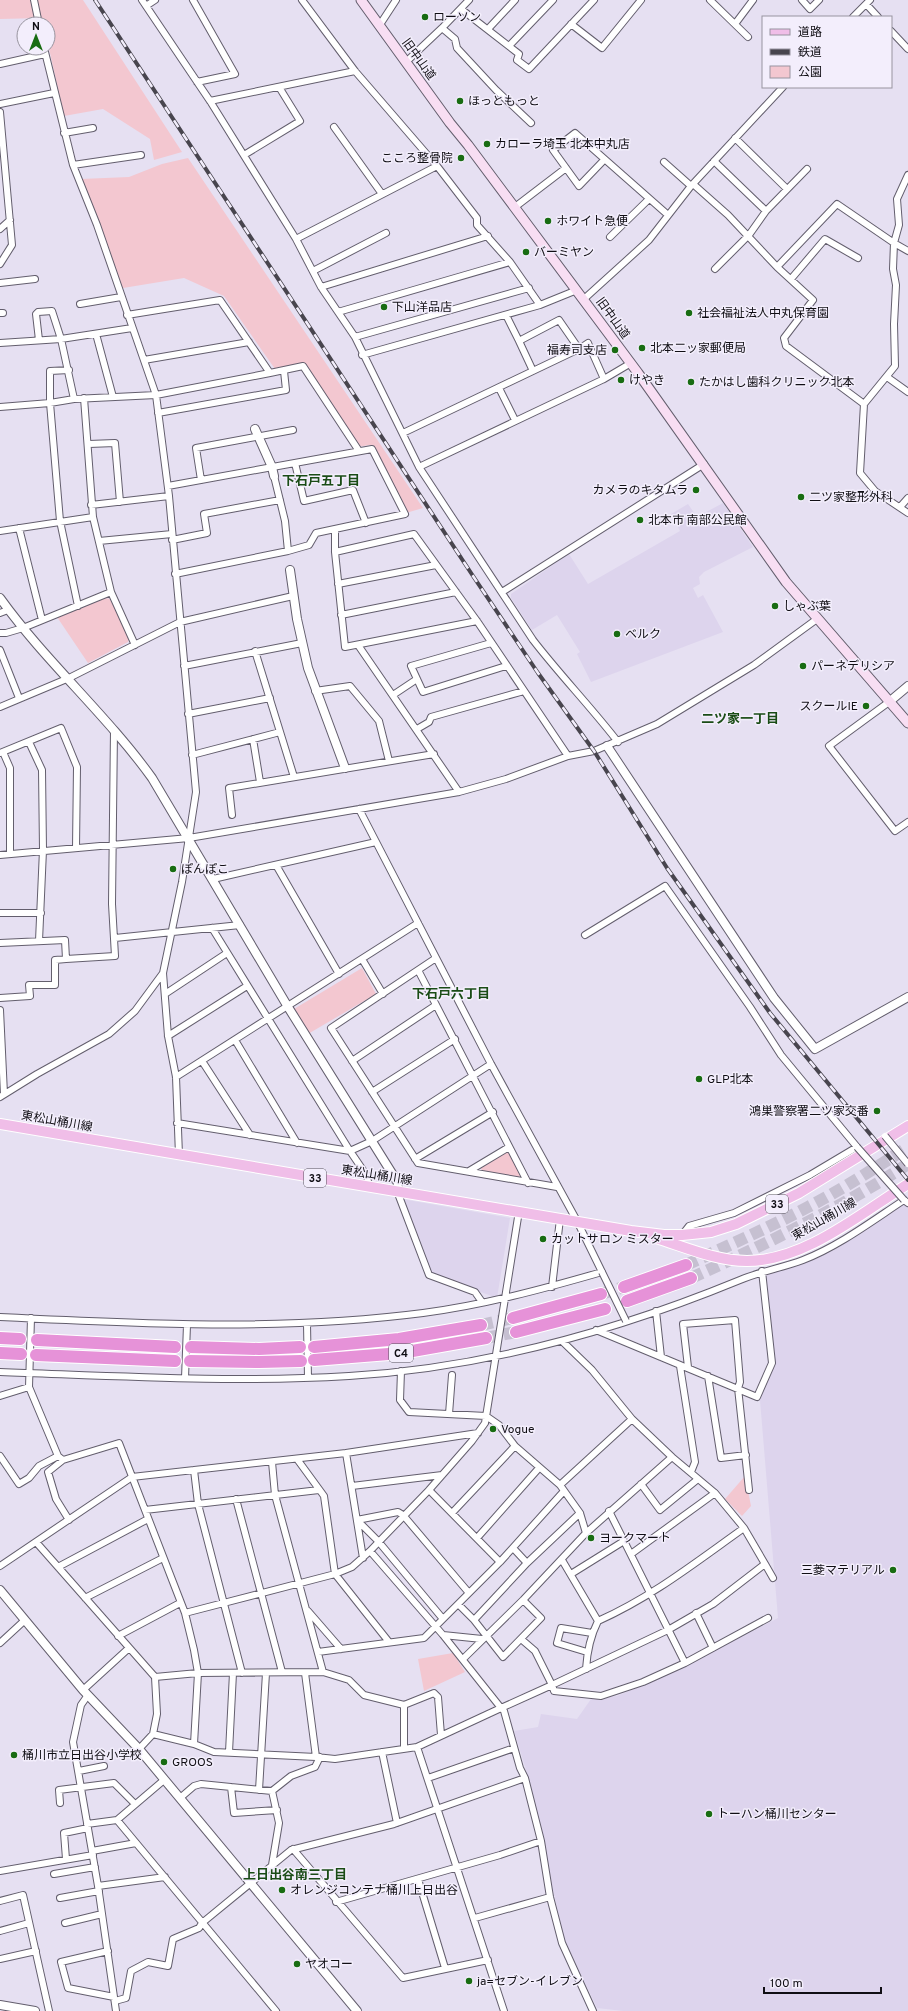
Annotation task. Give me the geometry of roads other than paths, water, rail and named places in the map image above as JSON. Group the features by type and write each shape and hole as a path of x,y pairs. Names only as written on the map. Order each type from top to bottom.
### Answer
{"highway":[{"path":"624,1287 686,1265"},
{"path":"627,1301 690,1278"},
{"path":"512,1318 601,1294"},
{"path":"516,1332 605,1309"},
{"name":"C4","path":"314,1346 399,1339 481,1325"},
{"path":"0,1338 20,1339"},
{"name":"C4","path":"314,1360 401,1352 486,1338"},
{"path":"37,1340 175,1347"},
{"path":"191,1347 259,1349 300,1347"},
{"path":"0,1353 20,1354"},
{"path":"36,1355 175,1361"},
{"path":"190,1361 300,1361"}],"main road":[{"name":"旧中山道","path":"361,0 450,124 631,363 704,464 740,518 786,582 908,723"},
{"name":"東松山桶川線","path":"0,1124 577,1222 664,1235 711,1232 736,1224 799,1193 908,1126"},
{"name":"東松山桶川線","path":"631,1231 721,1258 748,1261 777,1257 802,1249 908,1184"}],"street":[{"path":"34,0 37,16"},
{"path":"142,0 198,82 296,239 321,286 354,337 419,467 502,592 553,665 596,713 618,742"},
{"path":"146,6 155,0"},
{"path":"193,0 234,74 198,82"},
{"path":"302,0 354,71 437,166 477,218 477,225 510,262 540,305"},
{"path":"379,26 396,0"},
{"path":"406,62 469,0"},
{"path":"488,29 515,0"},
{"path":"509,46 553,0"},
{"path":"461,9 519,54 517,60 529,69 594,0"},
{"path":"571,24 602,48 641,0"},
{"path":"735,24 753,0"},
{"path":"802,0 810,9 819,0"},
{"path":"715,1 735,24 748,36"},
{"path":"854,16 868,2 877,16"},
{"path":"442,28 455,40 457,48 467,59 531,123"},
{"path":"892,32 908,49"},
{"path":"0,64 28,56"},
{"path":"46,56 73,165 97,225 156,395 168,486 196,792 182,882 170,932 163,973 168,1036 176,1077 179,1155"},
{"path":"210,101 354,71"},
{"path":"244,155 300,121 279,87"},
{"path":"584,299 649,240 692,185 782,88"},
{"path":"0,104 54,93"},
{"path":"0,112 5,150 12,245 0,264"},
{"path":"334,127 382,194"},
{"path":"64,133 93,128"},
{"path":"604,160 579,186 553,150 575,133 668,215"},
{"path":"735,138 787,189"},
{"path":"73,165 141,155"},
{"path":"714,161 766,211"},
{"path":"664,162 749,235 777,267 813,300 784,338 786,346 864,404"},
{"path":"296,239 437,166"},
{"path":"515,208 566,168"},
{"path":"716,269 749,235 766,211 807,169"},
{"path":"908,175 897,199 899,225 894,243 893,269 896,285 894,324 895,366 864,404 860,473 875,491 908,513"},
{"path":"610,237 649,199"},
{"path":"777,267 837,204 894,243 908,250"},
{"path":"0,229 10,220"},
{"path":"313,271 386,233"},
{"path":"321,286 488,236"},
{"path":"791,279 825,239 858,258"},
{"path":"338,312 510,262"},
{"path":"0,283 35,279"},
{"path":"354,337 529,288"},
{"path":"362,355 540,305 577,290"},
{"path":"80,304 121,297"},
{"path":"127,315 220,300 270,373"},
{"path":"39,340 36,314 38,312 52,311 69,370 74,399"},
{"path":"506,315 533,371"},
{"path":"519,341 559,320 579,348"},
{"path":"0,343 61,339 132,328"},
{"path":"96,334 113,397"},
{"path":"144,360 249,342"},
{"path":"403,433 500,388 588,344 604,379"},
{"path":"419,467 515,420 604,379 631,363"},
{"path":"0,407 50,403 84,398 156,395 303,366 359,451"},
{"path":"69,370 50,371 50,403 60,522 78,606"},
{"path":"158,413 286,390 284,370"},
{"path":"887,377 908,392"},
{"path":"500,388 515,420"},
{"path":"84,398 89,444 91,505 93,517 111,592 135,645"},
{"path":"201,480 196,448 256,432 293,430"},
{"path":"256,432 272,467 285,521 288,551"},
{"path":"89,444 115,443 120,502"},
{"path":"168,486 372,449 405,514 316,533 309,545 288,551 175,574"},
{"path":"295,463 304,501 353,490 366,523"},
{"path":"502,592 704,464"},
{"path":"91,505 169,496"},
{"path":"900,507 908,498"},
{"path":"99,541 172,537 207,533 204,514 280,500"},
{"path":"0,531 93,517"},
{"path":"19,528 42,620"},
{"path":"335,530 335,552 345,647 477,621"},
{"path":"335,552 414,534 477,621 568,756"},
{"path":"338,584 436,565"},
{"path":"290,570 293,596 302,643 315,691 345,768"},
{"path":"0,634 23,628 111,592"},
{"path":"341,615 456,592"},
{"path":"0,706 69,678 180,622 293,596"},
{"path":"0,598 4,611 23,628 69,678 114,730 152,778 288,1007 398,1184 397,1191 429,1275 475,1292 482,1302"},
{"path":"0,855 189,838 459,792 506,778 568,756 594,751 657,724 718,687 785,643 817,619"},
{"path":"184,666 302,643"},
{"path":"491,643 411,666 423,692 506,666"},
{"path":"358,645 459,792"},
{"path":"0,650 19,698"},
{"path":"255,651 294,777"},
{"path":"393,695 416,679"},
{"path":"315,691 350,686 378,721 389,761"},
{"path":"908,686 889,702 829,746 895,831 908,822"},
{"path":"416,729 429,722 431,717 524,691"},
{"path":"188,714 270,698"},
{"path":"10,854 10,768 2,752 61,728 77,766 76,848"},
{"path":"0,998 30,996 29,985 54,985 54,960 116,956 112,904 114,730"},
{"path":"192,755 280,732"},
{"path":"253,739 260,782"},
{"path":"29,742 42,770 43,850 39,941"},
{"path":"607,746 774,998 815,1049 908,997"},
{"path":"232,815 229,788 434,754"},
{"path":"359,808 491,1064 577,1222 626,1321"},
{"path":"213,879 376,842"},
{"path":"276,865 339,974"},
{"path":"0,1372 185,1378 308,1378 401,1371 495,1357 562,1341 626,1321 707,1294 762,1271 780,1268 804,1260 906,1202 857,1147 781,1055 665,886 585,935"},
{"path":"0,913 41,913"},
{"path":"176,1077 418,923"},
{"path":"115,938 240,925"},
{"path":"212,928 267,1020 367,1176 369,1187"},
{"path":"0,943 65,940 66,959"},
{"path":"165,994 227,953"},
{"path":"436,958 331,1028 418,1163 557,1187"},
{"path":"362,959 383,994"},
{"path":"418,970 493,1112 528,1183"},
{"path":"0,1010 2,1095 110,1034 135,1011 163,973"},
{"path":"168,1036 247,986"},
{"path":"352,1061 436,1005"},
{"path":"372,1092 455,1039"},
{"path":"235,1040 297,1142"},
{"path":"202,1060 250,1135"},
{"path":"177,1123 350,1151 372,1141 473,1074 491,1064"},
{"path":"415,1159 493,1112"},
{"path":"908,1120 885,1136 908,1164"},
{"path":"469,1171 510,1147"},
{"name":"33","path":"682,1235 688,1226 734,1213 810,1175 857,1147"},
{"path":"185,1613 299,1584 335,1574 352,1567 370,1551 403,1515 429,1490 478,1433 485,1423 519,1211"},
{"path":"552,1287 560,1219"},
{"path":"596,1330 757,1397 772,1363 762,1271"},
{"path":"0,1317 187,1325 307,1324 425,1313 504,1299 602,1272"},
{"path":"656,1311 661,1357"},
{"path":"31,1318 29,1387 61,1458"},
{"path":"688,1368 684,1324 735,1320 740,1382 738,1388 750,1490"},
{"path":"307,1324 308,1378"},
{"path":"185,1378 187,1325"},
{"path":"562,1341 592,1370 632,1419 672,1457 715,1493 744,1528 773,1578"},
{"path":"680,1366 695,1462 691,1472"},
{"path":"401,1371 400,1400 409,1412 486,1416 498,1424 515,1446 560,1485 580,1513 586,1533"},
{"path":"449,1414 452,1375"},
{"path":"708,1376 722,1458 746,1456"},
{"path":"0,1396 29,1387"},
{"path":"560,1485 632,1419"},
{"path":"0,1566 132,1477 346,1453 478,1433"},
{"path":"0,1456 19,1484 29,1478 39,1466 61,1458 118,1443 185,1613 198,1673 194,1744"},
{"path":"452,1513 515,1446"},
{"path":"346,1453 363,1558"},
{"path":"463,1659 523,1600 586,1533 609,1511 672,1457"},
{"path":"61,1458 48,1472 56,1499 69,1520"},
{"path":"297,1459 324,1496 335,1574 389,1642"},
{"path":"272,1462 275,1495 323,1672"},
{"path":"477,1538 539,1468"},
{"path":"194,1470 198,1504 242,1673"},
{"path":"352,1486 442,1475"},
{"path":"641,1484 660,1510 698,1479"},
{"path":"144,1510 319,1490"},
{"path":"429,1490 500,1562"},
{"path":"318,1652 424,1638 500,1562 564,1491"},
{"path":"630,1554 715,1493"},
{"path":"236,1499 282,1672"},
{"path":"609,1511 685,1663"},
{"path":"357,1520 398,1512 403,1515 469,1593"},
{"path":"474,1620 527,1563 580,1513"},
{"path":"58,1567 148,1520"},
{"path":"357,1520 378,1541 443,1619"},
{"path":"586,1669 587,1652 592,1633 598,1621 626,1609 651,1594 744,1528"},
{"path":"571,1574 624,1541"},
{"path":"36,1542 155,1677 157,1714 153,1734 139,1749"},
{"path":"513,1548 527,1563"},
{"path":"370,1551 434,1627 443,1635 504,1711 520,1768 525,1778 541,1841 550,1897 562,1943 593,2011"},
{"path":"85,1598 163,1558"},
{"path":"562,1560 598,1621"},
{"path":"153,1734 194,1744 214,1752 335,1759 417,1747 668,1630 713,1604 765,1564"},
{"path":"0,1590 86,1693 139,1749 356,2011"},
{"path":"458,1604 474,1620 484,1638 503,1657 541,1618 523,1600"},
{"path":"118,1636 180,1603"},
{"path":"307,1610 341,1649"},
{"path":"696,1614 713,1648"},
{"path":"521,1639 535,1650 554,1691 601,1696 643,1682 685,1663 768,1618"},
{"path":"0,1643 25,1620"},
{"path":"587,1652 557,1643 561,1628 592,1633"},
{"path":"443,1635 484,1638"},
{"path":"116,2011 99,1888 73,1742 81,1705 86,1693 129,1648"},
{"path":"155,1677 198,1673 323,1672 349,1680 364,1695 404,1705 434,1693 438,1697 442,1735"},
{"path":"230,1752 233,1673"},
{"path":"260,1790 266,1673"},
{"path":"180,1798 194,1786 201,1784 272,1790 291,1776 315,1767 318,1757 305,1673"},
{"path":"404,1705 404,1748"},
{"path":"417,1747 475,1918 504,2011"},
{"path":"428,1778 514,1748"},
{"path":"382,1752 397,1823"},
{"path":"79,1771 104,1766"},
{"path":"108,1951 61,1962 68,1988 115,1999 126,1998 131,1971 148,1962 168,1966 173,1939 199,1928 202,1922 293,1849 397,1823 438,1810 525,1778"},
{"path":"66,1859 64,1833 117,1820 164,1780"},
{"path":"60,1803 59,1790 114,1783 135,1804"},
{"path":"230,1787 234,1812 277,1810"},
{"path":"272,1790 279,1822 272,1865"},
{"path":"117,1820 276,2011"},
{"path":"336,1902 418,1879 541,1841"},
{"path":"0,1871 136,1844"},
{"path":"293,1849 336,1902 403,1978 488,1960"},
{"path":"54,1874 95,1867"},
{"path":"60,1898 99,1888 165,1877"},
{"path":"418,1879 445,1968"},
{"path":"0,1901 23,1895 49,2011"},
{"path":"475,1918 550,1897"},
{"path":"65,1923 102,1914"},
{"path":"0,1930 29,1923"},
{"path":"0,1959 36,1951"},
{"path":"0,2005 35,2011"}],"tunnel":[{"path":"686,1265 793,1215 859,1178 908,1147"},
{"path":"691,1278 829,1211 908,1164"},
{"path":"601,1294 624,1287"},
{"path":"481,1325 513,1318"},
{"path":"486,1338 516,1332"}],"railway":[{"path":"95,0 473,576 538,673 594,751 667,868 770,1013 908,1180"}],"place":[{"name":"ローソン","path":"425,17"},
{"name":"ほっともっと","path":"460,101"},
{"name":"カローラ埼玉 北本中丸店","path":"487,144"},
{"name":"こころ整骨院","path":"461,158"},
{"name":"ホワイト急便","path":"548,221"},
{"name":"バーミヤン","path":"526,252"},
{"name":"下山洋品店","path":"384,307"},
{"name":"社会福祉法人中丸保育園","path":"689,313"},
{"name":"北本二ッ家郵便局","path":"642,348"},
{"name":"福寿司支店","path":"615,350"},
{"name":"けやき","path":"621,380"},
{"name":"たかはし歯科クリニック北本","path":"691,382"},
{"name":"カメラのキタムラ","path":"696,490"},
{"name":"二ツ家整形外科","path":"801,497"},
{"name":"北本市 南部公民館","path":"640,520"},
{"name":"しゃぶ葉","path":"775,606"},
{"name":"ベルク","path":"617,634"},
{"name":"パーネデリシア","path":"803,666"},
{"name":"スクールIE","path":"866,706"},
{"name":"ぽんぽこ","path":"173,869"},
{"name":"GLP北本","path":"699,1079"},
{"name":"鴻巣警察署二ツ家交番","path":"877,1111"},
{"name":"カットサロン ミスター","path":"543,1239"},
{"name":"Vogue","path":"493,1429"},
{"name":"ヨークマート","path":"591,1538"},
{"name":"三菱マテリアル","path":"893,1570"},
{"name":"桶川市立日出谷小学校","path":"14,1755"},
{"name":"GROOS","path":"164,1762"},
{"name":"トーハン桶川センター","path":"709,1814"},
{"name":"オレンジコンテナ桶川上日出谷","path":"282,1890"},
{"name":"ヤオコー","path":"297,1964"},
{"name":"ja=セブン-イレブン","path":"469,1981"}],"district":[{"name":"下石戸五丁目","path":"321,480"},
{"name":"二ツ家一丁目","path":"740,718"},
{"name":"下石戸六丁目","path":"451,993"},
{"name":"上日出谷南三丁目","path":"295,1874"}]}
